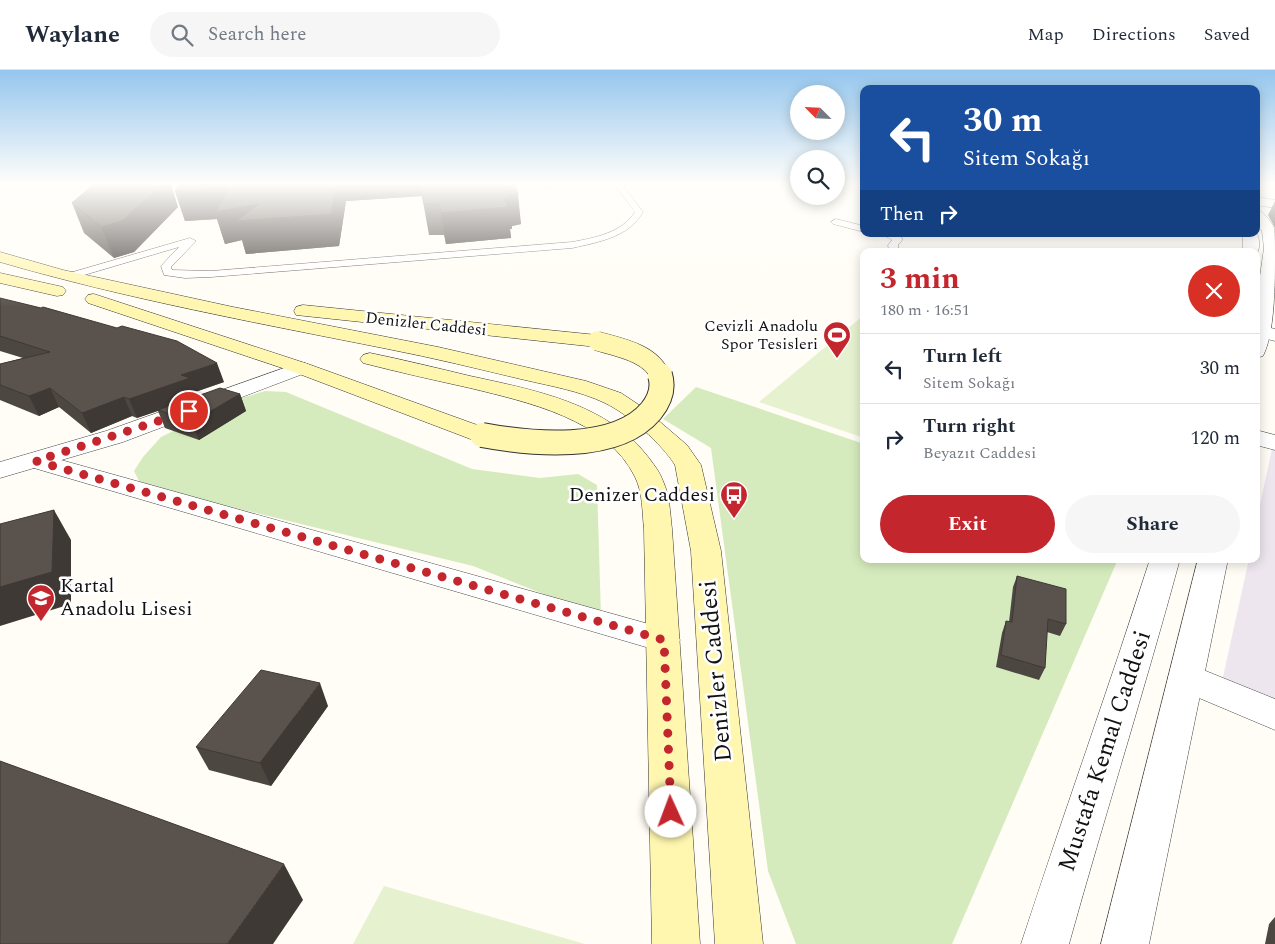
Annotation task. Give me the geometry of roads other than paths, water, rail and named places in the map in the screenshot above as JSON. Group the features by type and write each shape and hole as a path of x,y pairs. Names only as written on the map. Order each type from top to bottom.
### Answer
{"main road":[{"name":"Denizler Caddesi","path":"0,257 70,276 233,313 448,356 578,386 613,398 637,414 678,450 688,465 706,551 739,944"},
{"name":"Denizler Caddesi","path":"0,278 536,397 567,409 600,426 621,443 648,475 658,529 676,944"},
{"name":"Denizler Caddesi","path":"94,299 301,368 482,435 512,441 539,443 582,441 610,434 635,424 647,414 658,401 664,388 661,376 653,365 638,355 619,347 597,342 131,290"}],"street":[{"path":"1264,225 1272,239 1273,255 1264,332"},
{"path":"0,470 36,461 175,417 301,368"},
{"path":"1260,438 1275,442"},
{"path":"36,461 664,640"},
{"name":"Mustafa Kemal Caddesi","path":"1045,944 1082,821 1129,681 1164,563"},
{"path":"1125,944 1213,563"},
{"path":"1186,677 1275,714"}],"lane":[{"path":"70,276 191,240 166,266 168,273 185,275 210,274 570,245 607,236 625,225"},
{"path":"847,225 860,228"},
{"path":"894,237 898,239 893,245 894,248"}],"place":[{"name":"Cevizli Anadolu Spor Tesisleri","path":"837,359"},
{"name":"Denizer Caddesi","path":"734,519"},
{"name":"Kartal Anadolu Lisesi","path":"41,622"}]}
